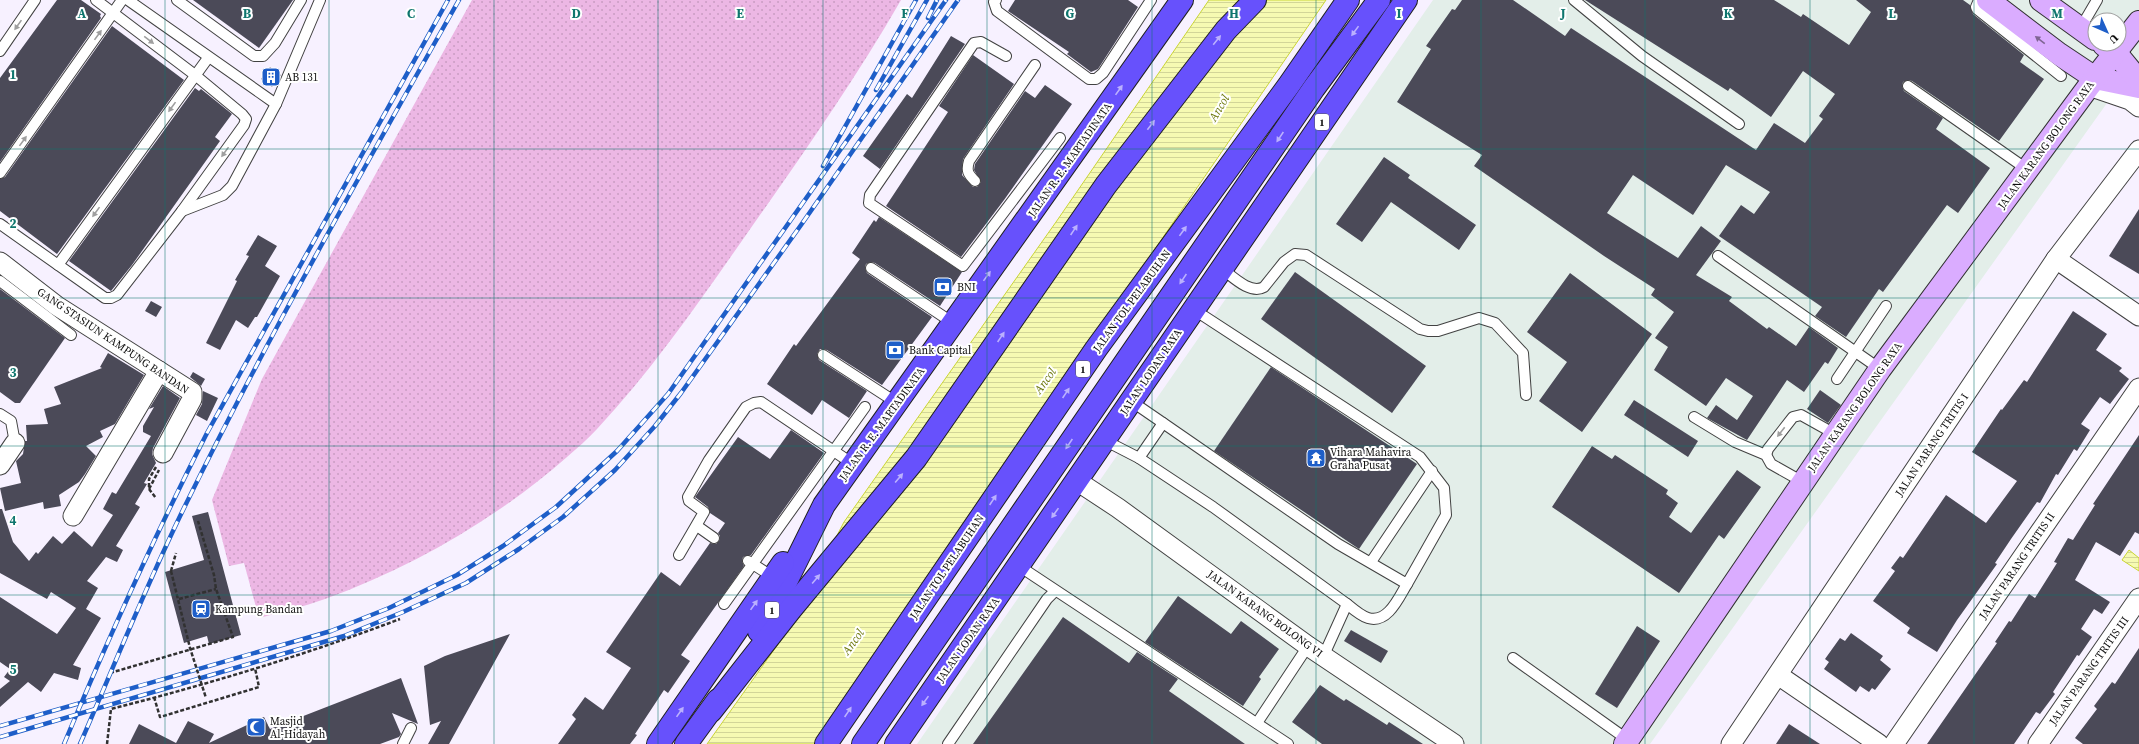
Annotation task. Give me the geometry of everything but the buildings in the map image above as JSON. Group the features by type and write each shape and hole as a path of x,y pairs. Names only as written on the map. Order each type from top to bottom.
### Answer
{"highway":[{"name":"JALAN R. E. MARTADINATA","path":"686,744 711,711 771,612 824,505 898,403 953,323 1041,181 1182,0"},
{"path":"711,711 791,609 916,458 1106,185 1226,30 1255,0"},
{"name":"JALAN TOL PELABUHAN","path":"826,744 1096,349 1289,85 1348,0"},
{"name":"1","path":"863,744 1314,88 1378,0"},
{"name":"JALAN LODAN RAYA","path":"896,744 1406,0"},
{"path":"1239,244 1274,200 1420,0"},
{"path":"658,744 824,505"}],"street":[{"path":"1988,0 2059,54 2092,82 2130,100 2139,107"},
{"path":"2042,0 2087,34 2059,54"},
{"name":"JALAN KARANG BOLONG RAYA","path":"2127,33 2139,22"},
{"name":"JALAN KARANG BOLONG RAYA","path":"1627,742 1880,369 2092,82 2108,52"},
{"path":"2114,52 2139,81"},
{"path":"2092,82 2139,87"},
{"name":"JALAN PARANG TRITIS I","path":"1731,744 2056,260 2139,150"},
{"path":"2056,260 2139,316"},
{"name":"GANG STASIUN KAMPUNG BANDAN","path":"0,262 58,306 188,389 193,395 162,459"},
{"path":"73,516 159,371"},
{"name":"JALAN PARANG TRITIS II","path":"1894,744 2139,388"},
{"path":"0,465 15,443"},
{"name":"JALAN KARANG BOLONG VI","path":"1077,481 1118,508 1323,657 1454,744"},
{"name":"JALAN PARANG TRITIS III","path":"2038,744 2139,598"},
{"path":"1778,675 1879,744"}],"lane":[{"path":"0,50 35,0"},
{"path":"0,224 105,298 111,298 117,295 182,211 244,125 246,119 242,114 195,75 96,0"},
{"path":"0,173 122,0"},
{"path":"128,0 208,58 276,104"},
{"path":"177,0 254,56 263,56 275,43 301,0"},
{"path":"182,211 223,195 228,191 276,104 320,0"},
{"path":"996,0 994,2 996,11 1089,78 1096,79 1103,73 1151,0"},
{"path":"1574,0 1642,56 1739,124"},
{"path":"1979,0 1976,7 1977,9 2061,76"},
{"path":"2093,12 2097,0"},
{"path":"1006,56 981,42 974,43 870,195 869,203 963,266 1007,202 1041,181 1060,138"},
{"path":"58,265 208,58"},
{"path":"975,181 968,175 967,170 969,161 1035,65"},
{"path":"1908,86 2028,170"},
{"path":"1221,268 1239,282 1255,290 1260,290 1284,262 1295,254 1306,255 1420,329 1428,332 1438,331 1480,318 1495,323 1523,353 1526,395"},
{"path":"1718,256 1880,369"},
{"path":"871,268 953,323"},
{"path":"0,281 71,335"},
{"path":"1837,379 1886,306"},
{"path":"1104,440 1139,458 1213,507 1368,618 1380,618 1389,612 1407,584 1446,515 1444,488 1420,457 1193,309"},
{"path":"823,355 898,403"},
{"path":"1131,401 1332,540 1407,584"},
{"path":"679,555 698,526 704,512 689,501 688,497 709,460 746,407 754,403 761,402 835,450 853,464"},
{"path":"724,604 751,562 835,450 865,406"},
{"path":"0,414 11,421 15,443"},
{"path":"1766,455 1768,449 1793,417 1801,415 1835,434"},
{"path":"1694,417 1735,442 1766,455 1771,464 1803,482"},
{"path":"1139,458 1163,423"},
{"path":"1371,562 1432,471"},
{"path":"698,526 714,538"},
{"path":"751,562 773,577"},
{"path":"1019,566 1257,722 1288,744"},
{"path":"948,744 1047,599 1055,591"},
{"path":"1323,657 1347,604"},
{"path":"1257,722 1308,646"},
{"path":"1513,658 1627,742"},
{"path":"402,744 411,728"}],"path":[{"path":"156,498 149,489 149,479 162,459"},
{"path":"149,489 162,459"},
{"path":"110,673 233,637 216,589 214,575 198,521"},
{"path":"176,553 171,571 190,648 207,702"},
{"path":"179,599 216,589"},
{"path":"107,744 111,709 334,644 400,620"},
{"path":"154,697 160,717 259,687 255,668"}],"shaded area":[{"path":"472,0 901,0 865,60 826,119 711,285 675,335 637,383 590,436 540,480 512,501 482,521 422,556 390,572 325,599 259,618 244,563 229,566 212,500 262,379"},
{"path":"1433,0 2139,0 2139,73 2132,68 1650,744 917,744"}],"water":[{"name":"Ancol","path":"1209,0 1326,0 815,744 707,744 786,633 844,522 1056,222"},
{"path":"2129,550 2139,558 2139,571 2122,560"}],"railway":[{"path":"64,744 132,587 207,433 448,0"},
{"path":"80,744 156,568 215,445 317,253 459,0"},
{"path":"823,166 916,0"},
{"path":"876,90 927,0"},
{"path":"928,18 937,0"},
{"path":"0,726 331,631 389,608 457,575 503,546 556,507 617,451 668,394 946,0"},
{"path":"0,737 344,636 403,612 466,583 519,549 563,517 615,470 655,426 681,393 801,225 958,0"}],"place":[{"name":"AB 131","path":"271,77"},
{"name":"BNI","path":"943,287"},
{"name":"Bank Capital","path":"895,350"},
{"name":"Vihara Mahavira Graha Pusat","path":"1316,458"},
{"name":"Kampung Bandan","path":"201,609"},
{"name":"Masjid Al-Hidayah","path":"256,727"}]}
